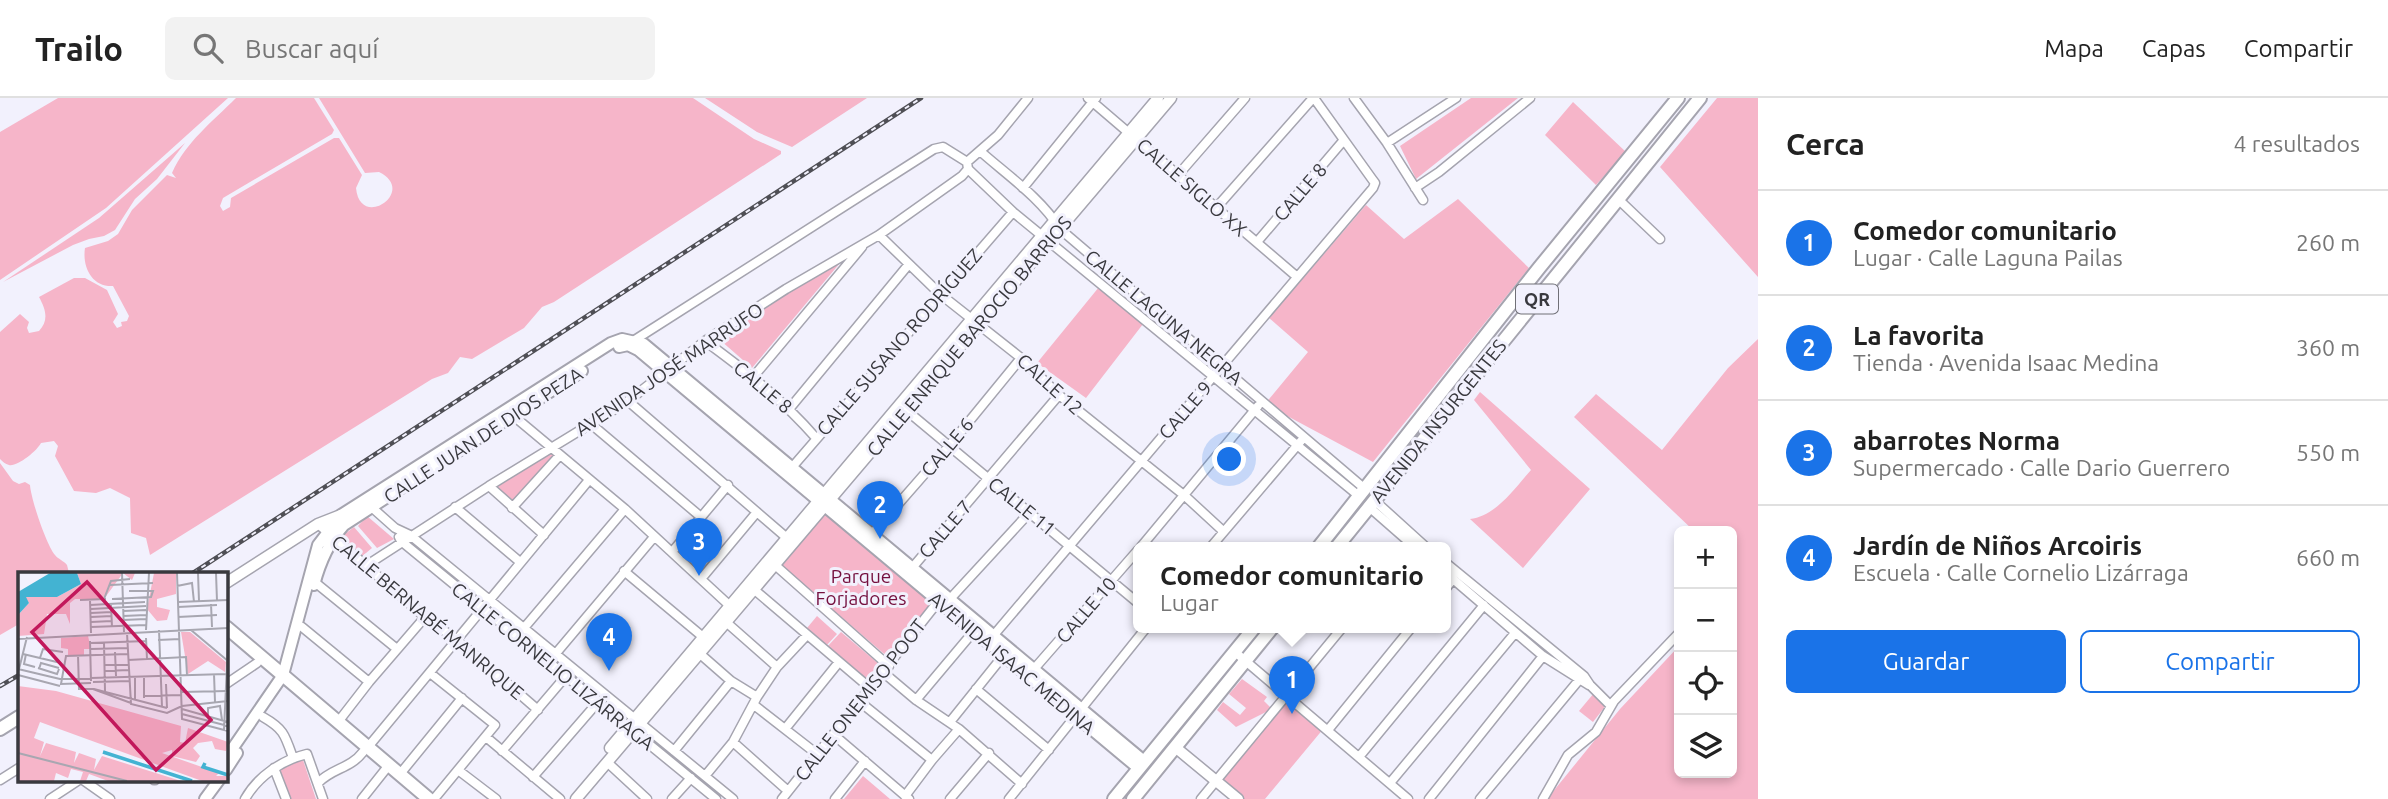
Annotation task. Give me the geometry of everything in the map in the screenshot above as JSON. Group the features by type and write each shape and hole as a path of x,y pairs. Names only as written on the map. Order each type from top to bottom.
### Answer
{"main road":[{"name":"AVENIDA INSURGENTES","path":"1323,542 1678,98"},
{"name":"AVENIDA INSURGENTES","path":"1341,542 1700,98"},
{"path":"1631,155 1644,167"},
{"name":"CALLE JUAN DE DIOS PEZA","path":"327,530 341,515 368,504 511,414 611,343 622,339 631,342"},
{"name":"AVENIDA ISAAC MEDINA","path":"631,342 644,344 669,370 789,471 1034,669 1079,713"},
{"path":"1463,365 1475,375"},
{"path":"1406,437 1417,446"},
{"name":"AVENIDA ISAAC MEDINA","path":"824,500 872,534 912,568 974,631 1003,656 1079,713 1141,765"},
{"name":"CALLE JUAN DE DIOS PEZA","path":"327,530 345,525 368,504"},
{"path":"228,755 284,680 312,579 323,555 327,530"},
{"path":"228,767 284,680 302,626 312,579"},
{"path":"228,633 387,768 418,799"},
{"path":"228,633 257,663 284,680 338,722 365,750"},
{"path":"1114,799 1250,633"},
{"path":"1133,799 1268,633"},
{"path":"0,729 18,718"},
{"path":"387,768 400,774 432,799"},
{"path":"197,799 209,782"},
{"path":"205,799 218,782"}],"street":[{"path":"967,166 998,135 1028,98"},
{"name":"CALLE ENRIQUE BAROCIO BARRIOS","path":"1133,136 1158,98"},
{"name":"CALLE ENRIQUE BAROCIO BARRIOS","path":"575,797 730,606 775,565 824,500 974,323 1133,136 1171,98"},
{"path":"1178,175 1244,98"},
{"path":"1216,208 1313,98 1343,141"},
{"path":"1387,143 1456,98"},
{"path":"1415,188 1439,172 1530,98"},
{"path":"1023,188 1092,100"},
{"name":"CALLE SIGLO XX","path":"1092,100 1296,276"},
{"path":"1358,100 1423,200"},
{"name":"CALLE 9","path":"993,636 1375,183 1343,141"},
{"name":"CALLE 8","path":"1257,242 1343,141"},
{"name":"CALLE LAGUNA NEGRA","path":"934,149 943,147 967,166 1013,212 1047,237 1298,445 1362,493"},
{"name":"CALLE JUAN DE DIOS PEZA","path":"631,342 934,149"},
{"name":"CALLE LAGUNA NEGRA","path":"980,151 1023,188 1058,225 1304,437 1362,493"},
{"name":"AVENIDA JOSÉ MARRUFO","path":"367,565 410,535 628,401 705,341 878,235 962,176 967,166"},
{"path":"1618,199 1660,239"},
{"name":"CALLE SUSANO RODRÍGUEZ","path":"789,471 1013,212"},
{"name":"CALLE 12","path":"878,235 940,294 1021,358 1059,395 1185,496 1223,531"},
{"path":"754,376 867,242"},
{"path":"790,408 909,264"},
{"path":"1145,319 1154,309"},
{"name":"CALLE ENRIQUE BAROCIO BARRIOS","path":"575,797 607,762 634,725 726,622 787,538 906,410 974,323"},
{"name":"CALLE 8","path":"705,341 754,376 790,408 816,438"},
{"name":"CALLE 6","path":"872,534 1021,358"},
{"name":"CALLE 7","path":"912,568 1059,395"},
{"path":"628,401 787,538"},
{"name":"CALLE 10","path":"1145,542 1262,401"},
{"name":"CALLE 11","path":"906,410 1133,599"},
{"path":"511,414 625,509 730,606"},
{"path":"592,424 701,517"},
{"path":"1215,542 1304,437"},
{"path":"512,508 559,455"},
{"path":"318,783 336,770 353,764 589,480"},
{"path":"672,552 728,485"},
{"path":"489,486 544,535"},
{"path":"1371,503 1408,542"},
{"path":"1371,503 1420,542"},
{"name":"CALLE CORNELIO LIZÁRRAGA","path":"368,504 555,654 716,799"},
{"path":"455,508 520,562"},
{"path":"524,628 625,509"},
{"path":"701,579 757,512"},
{"path":"944,598 1030,512"},
{"name":"CALLE CORNELIO LIZÁRRAGA","path":"395,528 401,541 598,702 674,751 733,799"},
{"name":"CALLE JUAN DE DIOS PEZA","path":"228,582 327,530"},
{"name":"CALLE BERNABÉ MANRIQUE","path":"327,530 425,617 457,640 538,710"},
{"path":"549,662 654,537"},
{"name":"CALLE 10","path":"1034,669 1133,556"},
{"path":"775,565 916,699 960,729 1022,784"},
{"path":"1451,567 1584,676 1611,706"},
{"path":"624,571 703,638"},
{"path":"312,579 397,649"},
{"path":"1451,582 1453,579 1544,656 1590,685"},
{"path":"751,587 870,688"},
{"name":"CALLE ONEMISO POOT","path":"782,799 944,598"},
{"path":"1359,757 1484,606"},
{"path":"338,722 425,617"},
{"path":"726,622 777,667"},
{"path":"302,626 369,682"},
{"path":"916,699 974,631"},
{"path":"1009,799 1142,633"},
{"path":"1200,799 1338,633"},
{"path":"1328,730 1407,633"},
{"path":"1390,783 1514,633"},
{"path":"705,776 733,741 777,667 807,635"},
{"path":"1543,799 1568,755 1596,732 1611,706 1674,638"},
{"path":"1235,652 1408,799"},
{"path":"699,653 817,754"},
{"path":"950,722 1003,656"},
{"path":"1429,799 1544,656"},
{"path":"785,729 839,662"},
{"path":"228,683 257,663"},
{"path":"430,673 495,725 432,799"},
{"path":"502,751 566,676"},
{"path":"1480,799 1579,680"},
{"path":"674,751 730,681"},
{"path":"976,690 1049,750"},
{"path":"400,774 462,698"},
{"path":"533,777 598,702"},
{"path":"860,702 932,760"},
{"path":"262,717 278,726 285,735 293,758"},
{"path":"834,735 907,797 932,760 960,729"},
{"path":"486,737 560,799"},
{"path":"733,741 788,792"},
{"path":"1175,747 1238,799"},
{"path":"950,799 989,753"},
{"path":"245,799 250,789 274,768 307,754 323,799"},
{"path":"835,799 865,761"},
{"path":"607,762 647,799"},
{"path":"274,768 286,799"},
{"path":"362,799 387,768"},
{"path":"0,780 18,769"},
{"path":"458,770 496,799"},
{"path":"672,799 691,778"},
{"path":"50,799 78,782"},
{"path":"84,782 110,799"}],"green space":[{"path":"58,98 228,98 106,208 0,280 0,132"},
{"path":"236,98 314,98 334,130 332,134 223,198 220,206 223,211 230,207 231,198 334,138 339,138 362,175 356,188 360,200 367,206 375,207 390,197 392,189 389,180 379,172 365,173 319,98 693,98 754,139 781,151 781,154 554,302 542,307 524,328 472,359 460,357 448,373 432,379 150,555 146,538 131,533 130,498 110,488 96,493 74,491 55,456 58,446 54,441 41,443 17,464 9,465 0,459 0,332 20,314 29,322 29,333 39,331 45,315 39,297 74,278 85,278 107,290 118,314 113,322 117,328 122,326 121,322 127,321 129,316 113,286 99,283 90,274 85,262 85,248 108,241 118,234 132,210 167,175 176,178 172,173 185,152 200,133"},
{"path":"705,98 867,98 792,147 757,132"},
{"path":"1471,98 1518,98 1416,179 1400,146"},
{"path":"1717,98 1758,98 1758,277 1660,167"},
{"path":"1573,102 1626,152 1596,185 1545,135"},
{"path":"185,143 157,179 135,199 115,230 73,245 3,282 99,218"},
{"path":"1458,199 1529,268 1373,462 1265,404 1308,352 1269,318 1366,205 1404,239"},
{"path":"840,263 752,368 720,340 788,292"},
{"path":"1099,287 1143,324 1086,398 1037,363"},
{"path":"1758,339 1758,799 1547,799 1620,709 1674,651 1674,778 1737,778 1737,526 1689,526 1574,417 1596,394 1662,450 1728,368"},
{"path":"1480,392 1590,489 1523,568 1470,519 1496,507 1531,470 1474,400"},
{"path":"551,452 554,455 513,501 496,486"},
{"path":"0,463 13,481 30,485 47,541 55,555 67,565 69,572 18,572 18,625 0,635"},
{"name":"Parque Forjadores","path":"827,510 934,605 890,659 782,566"},
{"path":"367,516 394,539 377,548 358,526"},
{"path":"354,527 372,548 360,558 341,537"},
{"path":"817,616 837,634 827,645 807,628"},
{"path":"841,632 879,664 865,682 826,648"},
{"path":"1242,679 1267,697 1264,701 1272,709 1236,727 1217,710 1223,702 1240,715 1246,708 1229,694"},
{"path":"1594,693 1607,704 1593,722 1579,711"},
{"path":"1286,696 1324,728 1265,799 1241,799 1220,782"},
{"path":"303,760 316,799 288,799 277,769"},
{"path":"863,776 890,799 844,799"}],"railway":[{"path":"195,572 921,98"},
{"path":"0,686 18,676"}],"place":[{"name":"La favorita","path":"880,539"},
{"name":"abarrotes Norma","path":"699,576"},
{"name":"Jardín de Niños Arcoiris","path":"609,671"},
{"name":"Comedor comunitario","path":"1292,714"}]}
